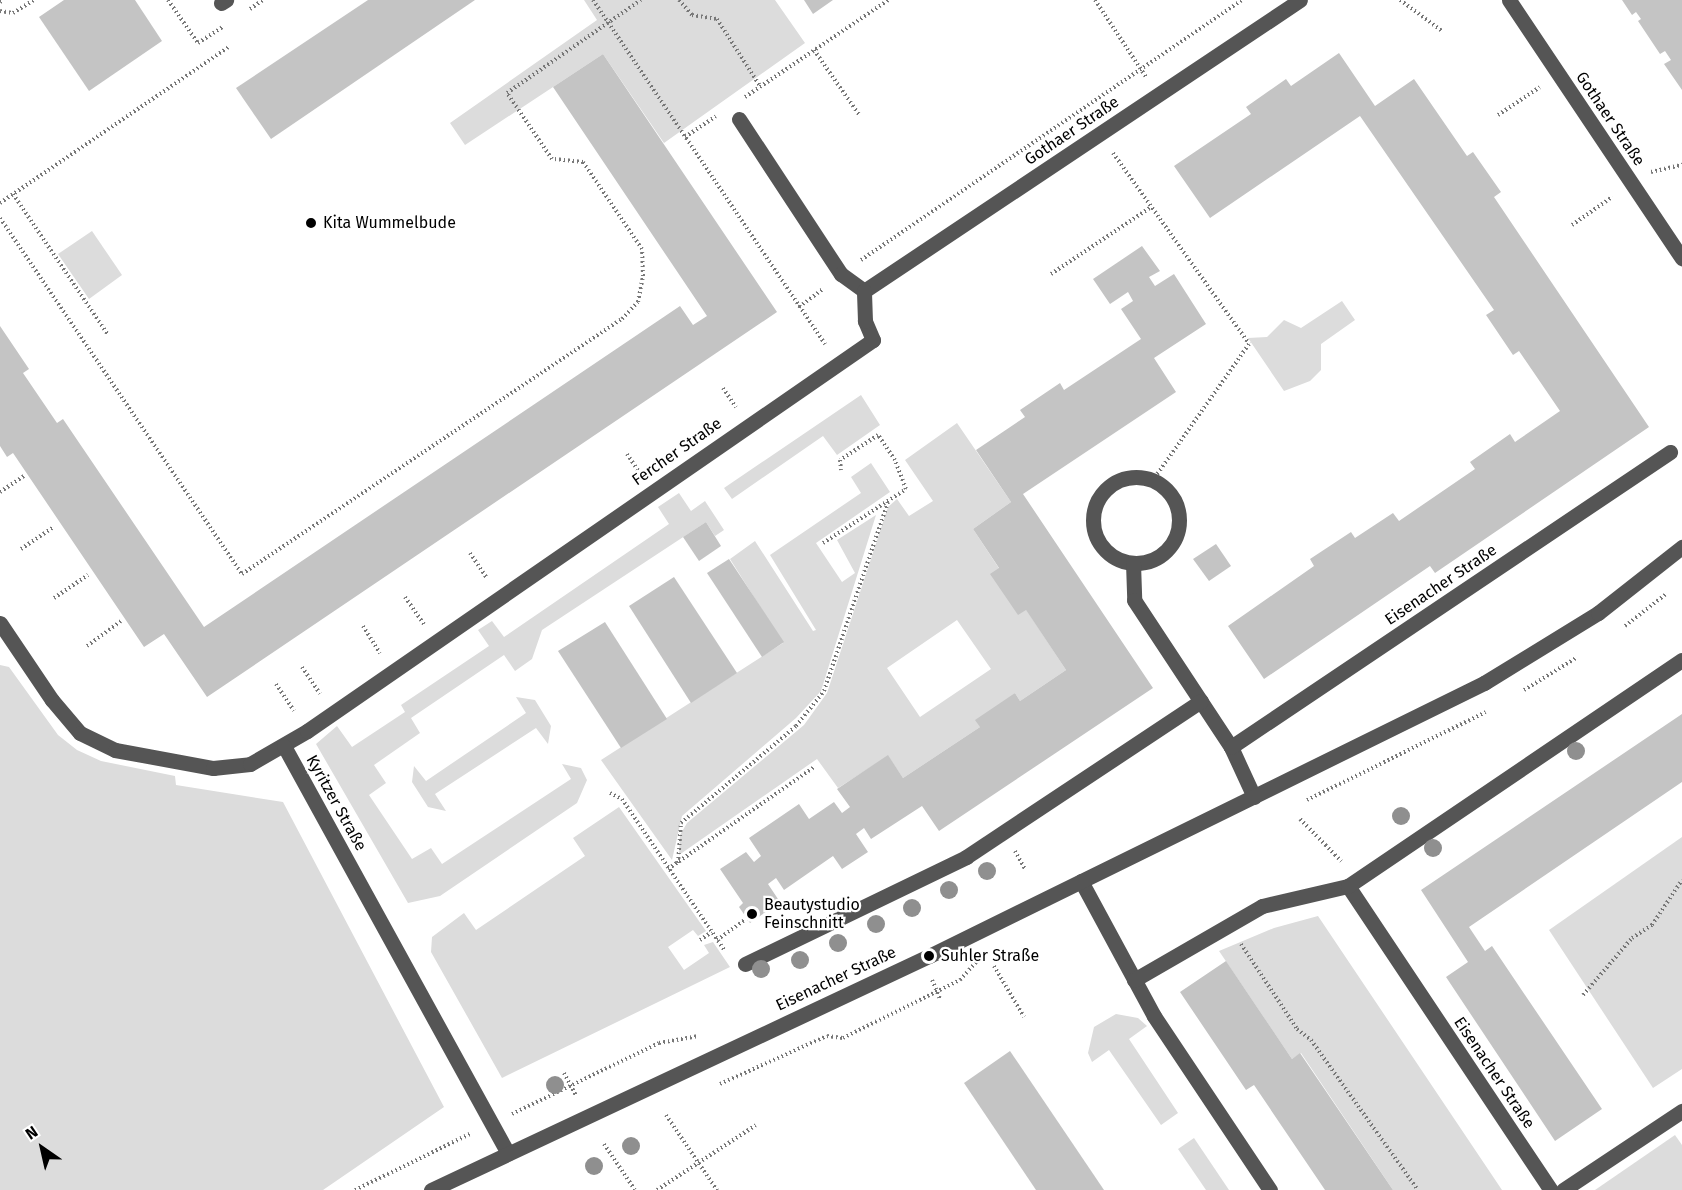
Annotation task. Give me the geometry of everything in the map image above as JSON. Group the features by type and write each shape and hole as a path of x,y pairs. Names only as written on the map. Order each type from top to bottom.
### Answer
{"street":[{"name":"Gothaer Straße","path":"864,291 1300,0"},
{"name":"Gothaer Straße","path":"1509,0 1682,258"},
{"path":"739,119 842,274 864,291"},
{"name":"Fercher Straße","path":"284,746 873,340 865,321 864,291"},
{"name":"Eisenacher Straße","path":"1232,747 1670,452"},
{"path":"1130,476 1153,480 1168,491 1176,503 1178,532 1161,555 1133,563 1107,552 1098,542 1092,514 1096,501 1116,481 1130,476"},
{"name":"Eisenacher Straße","path":"431,1190 1081,881 1484,683 1598,614 1682,547"},
{"path":"1133,563 1134,600 1232,747 1254,797"},
{"name":"Kyritzer Straße","path":"0,623 52,700 80,733 116,750 213,768 250,764 284,746 508,1153"},
{"path":"1134,980 1227,924 1262,906 1353,883 1682,660"},
{"path":"745,964 966,857 1201,701"},
{"path":"1081,881 1154,1017 1270,1190"},
{"name":"Eisenacher Straße","path":"1353,883 1551,1190"},
{"path":"1563,1190 1682,1111"}],"path":[{"path":"0,11 13,13 34,0"},
{"path":"168,0 198,43"},
{"path":"593,0 799,307 840,363"},
{"path":"0,218 242,574 622,320 638,303 643,276 642,249 583,162 552,159 507,93 641,0"},
{"path":"679,0 693,15 717,19 760,86"},
{"path":"737,101 888,0"},
{"path":"1095,0 1157,95"},
{"path":"799,307 842,274 1242,0"},
{"path":"1400,0 1442,31"},
{"path":"0,203 229,47"},
{"path":"814,50 860,116"},
{"path":"1498,115 1558,75"},
{"path":"686,137 721,113"},
{"path":"1108,145 1249,344 1153,480"},
{"path":"1572,225 1631,184"},
{"path":"13,194 108,335"},
{"path":"1051,274 1151,207"},
{"path":"824,543 906,489 895,460 878,435 840,460 841,470"},
{"path":"0,492 24,476"},
{"path":"678,863 681,823 796,726 824,692 888,502"},
{"path":"21,549 54,527"},
{"path":"470,553 480,568"},
{"path":"54,598 88,575"},
{"path":"405,597 416,613"},
{"path":"87,646 121,621"},
{"path":"363,626 373,642"},
{"path":"302,667 311,681"},
{"path":"276,684 294,711"},
{"path":"668,869 814,767"},
{"path":"610,793 622,799 728,954"},
{"path":"1300,819 1353,883"},
{"path":"1583,995 1632,938 1652,925 1682,880"},
{"path":"717,940 747,918"},
{"path":"1227,924 1297,1029 1311,1040 1418,1190"},
{"path":"700,940 711,932"},
{"path":"994,966 1024,1017"},
{"path":"930,977 940,999"},
{"path":"355,1190 659,1043 703,1035"},
{"path":"564,1073 579,1104"},
{"path":"666,1115 717,1190"},
{"path":"657,1190 756,1125"},
{"path":"604,1144 634,1190"}],"shaded area":[{"path":"584,0 775,0 805,43 664,143 603,54 465,145 450,123 597,20"},
{"path":"92,231 122,275 89,299 58,254"},
{"path":"1342,301 1355,320 1321,344 1321,370 1310,381 1284,391 1248,338 1267,337 1284,320 1301,328"},
{"path":"861,395 880,425 837,455 823,436 732,499 724,488"},
{"path":"957,423 1011,502 973,529 1066,670 1020,701 1015,693 980,727 903,778 888,756 838,788 817,759 679,855 680,835 687,823 804,725 827,693 888,507 897,499 909,516 933,501 905,460","holes":["957,620 991,669 920,717 887,668"]},
{"path":"871,463 890,492 816,543 842,582 855,573 837,540 876,515 821,691 796,718 682,816 672,860 601,760 783,643 730,559 755,541 813,631 816,630 770,555 861,493 851,477"},
{"path":"679,493 691,511 705,501 724,530 715,536 706,522 542,630 532,659 515,671 504,655 411,718 420,733 374,765 386,783 369,795 412,859 431,848 442,864 571,779 562,764 581,768 587,780 577,803 440,896 408,903 316,744 337,726 352,747 405,712 401,705 489,646 478,630 492,621 504,637 669,524 658,507"},
{"path":"0,665 9,667 58,735 77,750 101,761 175,776 176,785 283,802 444,1107 323,1190 0,1190"},
{"path":"516,697 535,700 551,726 548,744 536,728 435,794 446,811 428,807 412,782 414,766 426,781 526,713"},
{"path":"619,807 706,931 698,936 693,930 668,947 684,970 709,953 704,945 713,942 730,967 502,1078 431,952 432,937 464,913 476,930 585,856 573,838"},
{"path":"1682,837 1682,1069 1653,1088 1549,930"},
{"path":"1318,916 1502,1190 1393,1190 1301,1053 1292,1059 1219,951 1274,928"},
{"path":"1116,1014 1138,1018 1147,1026 1129,1039 1178,1113 1161,1125 1109,1050 1092,1062 1088,1053 1094,1027"},
{"path":"1675,1135 1682,1145 1682,1190 1595,1190"},
{"path":"1194,1138 1229,1190 1206,1190 1178,1149"}],"building":[{"path":"64,0 135,0 162,41 89,91 39,17"},
{"path":"368,0 475,0 271,139 236,88"},
{"path":"804,0 833,0 813,14"},
{"path":"1622,0 1682,0 1682,90 1664,64 1671,60 1665,51 1660,54 1638,21 1641,19 1636,12 1632,15"},
{"path":"1339,53 1375,106 1414,79 1467,156 1473,152 1501,192 1494,197 1649,427 1435,573 1430,566 1264,679 1228,626 1314,566 1310,559 1351,532 1355,538 1393,513 1399,521 1475,469 1470,462 1510,434 1515,442 1560,411 1519,351 1513,355 1486,315 1494,310 1360,116 1210,218 1174,166 1251,114 1246,107 1286,79 1291,86"},
{"path":"603,54 777,312 207,697 164,634 144,647 13,453 7,457 0,446 0,326 29,369 23,373 57,423 63,419 204,627 680,306 693,325 707,316 553,87"},
{"path":"1142,246 1160,271 1149,277 1155,286 1174,274 1206,324 1154,358 1176,392 1023,494 1153,688 939,831 922,806 871,839 864,828 856,834 868,852 842,869 833,856 784,890 776,878 768,884 780,902 750,923 739,907 743,903 720,869 746,852 754,862 761,856 749,838 799,804 809,819 834,802 842,813 850,807 837,789 888,755 903,778 980,727 975,720 1015,693 1020,701 1066,670 1026,610 1018,615 990,574 999,568 973,529 1011,502 976,450 1025,417 1020,410 1060,383 1064,390 1141,339 1121,309 1133,301 1128,292 1110,304 1093,279"},
{"path":"706,522 721,546 699,561 683,537"},
{"path":"1216,544 1231,566 1209,581 1193,559"},
{"path":"729,559 784,642 762,657 707,573"},
{"path":"674,577 737,673 691,703 629,606"},
{"path":"605,622 667,719 621,748 558,651"},
{"path":"1682,714 1682,782 1469,927 1485,951 1492,946 1602,1109 1555,1141 1446,977 1468,962 1421,890"},
{"path":"1226,961 1292,1059 1300,1053 1393,1190 1325,1190 1254,1085 1246,1090 1180,992"},
{"path":"1010,1051 1104,1190 1036,1190 964,1083"}],"place":[{"name":"Kita Wummelbude","path":"311,223"},
{"name":"Beautystudio Feinschnitt","path":"752,914"},
{"name":"Suhler Straße","path":"929,956"}]}
